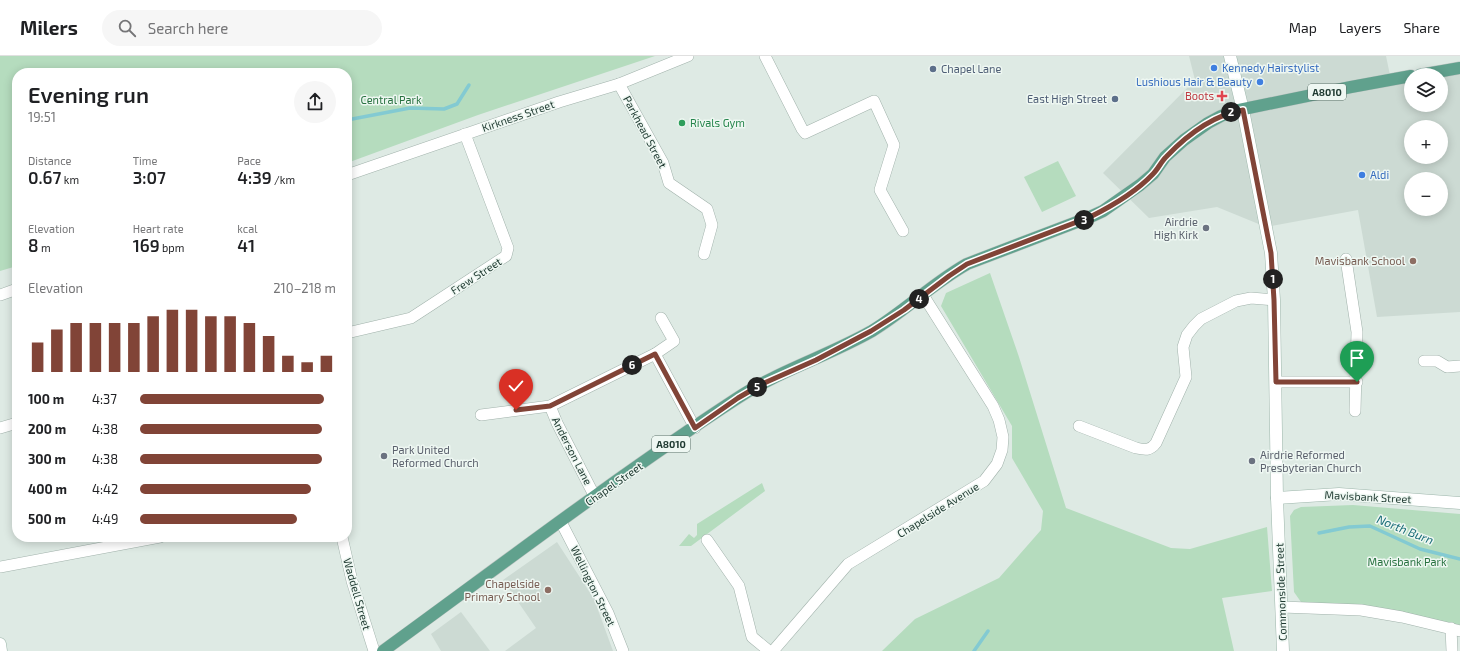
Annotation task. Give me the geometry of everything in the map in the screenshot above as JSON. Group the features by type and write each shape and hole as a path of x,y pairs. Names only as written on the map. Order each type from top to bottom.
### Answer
{"main road":[{"name":"Commonside Street","path":"1230,56 1243,110 1271,253 1274,300 1277,498 1283,651"},
{"path":"1448,70 1460,68"},
{"name":"A8010","path":"1243,110 1404,77"},
{"name":"Chapel Street","path":"383,651 595,497 738,398 762,384 816,360 871,331 967,264 1103,211 1153,174 1165,158 1184,140 1208,122 1221,116 1243,110"},
{"name":"Mavisbank Street","path":"1277,498 1339,494 1460,502"},
{"path":"0,644 1,651"}],"street":[{"name":"Kirkness Street","path":"352,173 559,102 620,84 688,56"},
{"path":"764,56 805,133 874,102 894,145 880,190 903,231"},
{"name":"Parkhead Street","path":"620,84 663,163 669,183 707,209 712,225 704,254"},
{"name":"Frew Street","path":"352,332 410,318 506,256 508,248 465,134"},
{"path":"1346,259 1357,332 1357,382 1355,411"},
{"path":"0,295 12,291"},
{"name":"Chapelside Avenue","path":"773,651 848,564 984,481 997,464 1002,450 1004,437 993,406 923,295"},
{"path":"1079,426 1136,448 1145,450 1152,449 1186,377 1183,347 1187,334 1201,319 1236,301 1251,298 1274,300"},
{"path":"481,415 550,406 655,354 674,341 661,318"},
{"path":"655,354 695,428"},
{"path":"1424,360 1436,361 1447,367 1460,366"},
{"path":"1276,382 1357,382"},
{"name":"Anderson Lane","path":"550,406 595,497"},
{"path":"0,428 12,424"},
{"name":"Wellington Street","path":"561,522 608,613 624,651"},
{"path":"707,540 739,586 752,637 769,651"},
{"path":"0,567 133,542"},
{"name":"Waddell Street","path":"343,542 352,581 374,651"},
{"path":"1282,607 1361,610 1402,617 1455,630 1452,651"}],"shaded area":[{"path":"1189,56 1386,56 1391,80 1404,77 1404,112 1448,112 1448,72 1460,68 1460,312 1377,317 1358,210 1266,227 1217,207 1149,218 1103,173 1195,80"},
{"name":"Chapelside Primary School","path":"557,542 594,599 613,651 505,651 536,628 503,580"},
{"name":"Chapelside Primary School","path":"461,612 490,651 441,651 431,634"}],"green space":[{"name":"Central Park","path":"0,56 655,56 478,115 352,161 352,68 12,68 12,267 0,271"},
{"path":"1058,161 1076,196 1042,212 1024,177"},
{"path":"990,273 1019,357 1066,508 1171,548 1190,549 1267,527 1272,591 1222,598 1234,651 882,651 915,619 999,578 1041,530 1043,511 1012,458 1012,426 941,306 946,293"},
{"path":"762,483 765,491 691,546 679,546 689,534 694,538 697,535 697,524"},
{"name":"Mavisbank Park","path":"1353,505 1460,514 1460,625 1356,605 1301,602 1294,592 1290,516 1294,510 1301,507"}],"waterway":[{"path":"352,119 410,108 444,109 457,104 469,85"},
{"name":"North Burn","path":"1319,533 1349,527 1370,526 1420,549 1460,559"},
{"name":"North Burn","path":"974,651 988,631"}],"place":[{"name":"Kennedy Hairstylist","path":"1214,68"},
{"name":"Chapel Lane","path":"933,69"},
{"name":"Lushious Hair & Beauty","path":"1260,82"},
{"name":"Boots","path":"1222,96"},
{"name":"East High Street","path":"1115,99"},
{"name":"Rivals Gym","path":"682,123"},
{"name":"Aldi","path":"1362,175"},
{"name":"Airdrie High Kirk","path":"1206,228"},
{"name":"Mavisbank School","path":"1413,261"},
{"name":"Park United Reformed Church","path":"384,456"},
{"name":"Airdrie Reformed Presbyterian Church","path":"1252,461"},
{"name":"Chapelside Primary School","path":"548,590"}],"route":[{"path":"516,410 550,406 655,354 695,428 738,398 762,384 816,360 871,331 904,310 936,285 967,264 1103,211 1153,174 1165,158 1184,140 1208,122 1234,111 1243,110 1271,253 1276,382 1357,382"}]}
